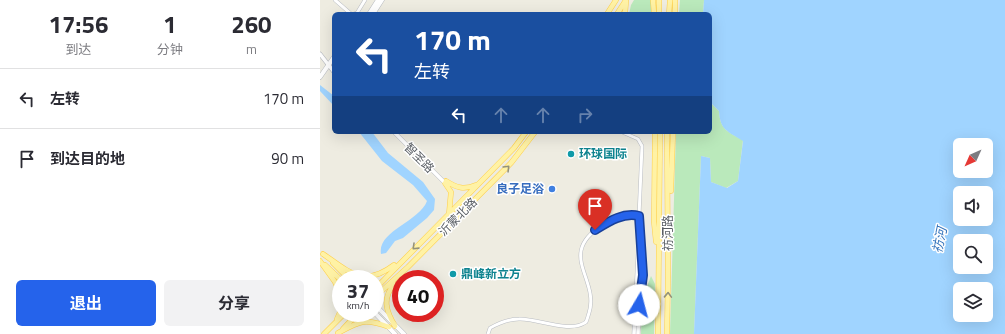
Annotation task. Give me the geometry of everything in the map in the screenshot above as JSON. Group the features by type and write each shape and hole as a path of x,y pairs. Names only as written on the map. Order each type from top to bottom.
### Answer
{"main road":[{"path":"370,12 378,0"},
{"path":"374,12 382,0"},
{"path":"608,12 616,0"},
{"path":"618,12 626,0"},
{"path":"625,12 626,0"},
{"path":"654,0 655,12"},
{"path":"659,0 659,12"},
{"path":"669,12 670,0"},
{"path":"675,0 675,12"},
{"path":"320,77 332,60"},
{"path":"320,72 332,63"},
{"name":"沂蒙北路","path":"384,279 404,257 514,148 524,134"},
{"name":"沂蒙北路","path":"384,289 408,267 512,163 534,134"},
{"path":"655,134 654,222 658,265"},
{"name":"祊河路","path":"658,334 660,134"},
{"name":"祊河路","path":"666,334 668,276 667,134"},
{"path":"668,276 673,134"},
{"path":"446,182 464,188 479,184"},
{"path":"446,182 450,192 449,214"},
{"path":"322,252 350,273 369,278 387,271 404,257"},
{"path":"322,252 340,270"},
{"path":"320,260 332,271"},
{"path":"320,260 332,278"},
{"path":"396,326 387,312 386,297 388,291 408,267"},
{"path":"384,314 404,334"},
{"path":"338,334 362,321 372,321 389,327"},
{"path":"338,334 349,322"},
{"path":"384,322 395,334"},
{"path":"324,334 335,323"}],"street":[{"path":"335,0 350,12"},
{"path":"358,12 365,0"},
{"path":"320,54 328,66"},
{"path":"320,59 332,69"},
{"name":"智圣路","path":"396,134 446,182"},
{"name":"智圣路","path":"399,134 446,182"},
{"path":"627,134 638,139 642,146 634,334"},
{"path":"488,334 490,328 504,321 520,318 558,328 576,328 586,321 590,308 590,292 580,263 582,248 595,230 613,219 634,215 639,216"},
{"path":"638,334 639,305 643,275 639,216"}],"green space":[{"path":"634,0 654,0 654,12 629,12"},
{"path":"680,0 704,0 703,12 679,12"},
{"path":"712,104 719,111 721,122 726,130 743,140 738,181 726,188 711,182 710,158 701,156 694,334 670,334 676,134 712,134"},
{"path":"651,276 655,284 654,334 641,334 642,300"}],"water":[{"name":"祊河","path":"704,0 1005,0 1005,334 694,334 701,156 710,158 711,182 727,188 738,181 743,141 723,127 719,111 712,104 712,12 703,12"},
{"path":"320,85 332,94 332,104 320,91"},
{"path":"361,134 374,134 388,153 423,182 435,199 434,210 427,218 403,238 395,241 386,253 381,254 385,239 416,215 427,201 413,185 382,161"}],"place":[{"name":"环球国际","path":"571,154"},
{"name":"良子足浴","path":"552,189"},
{"name":"鼎峰新立方","path":"453,274"}],"route":[{"path":"595,230 613,219 634,215 639,216 643,275 639,305"}]}
